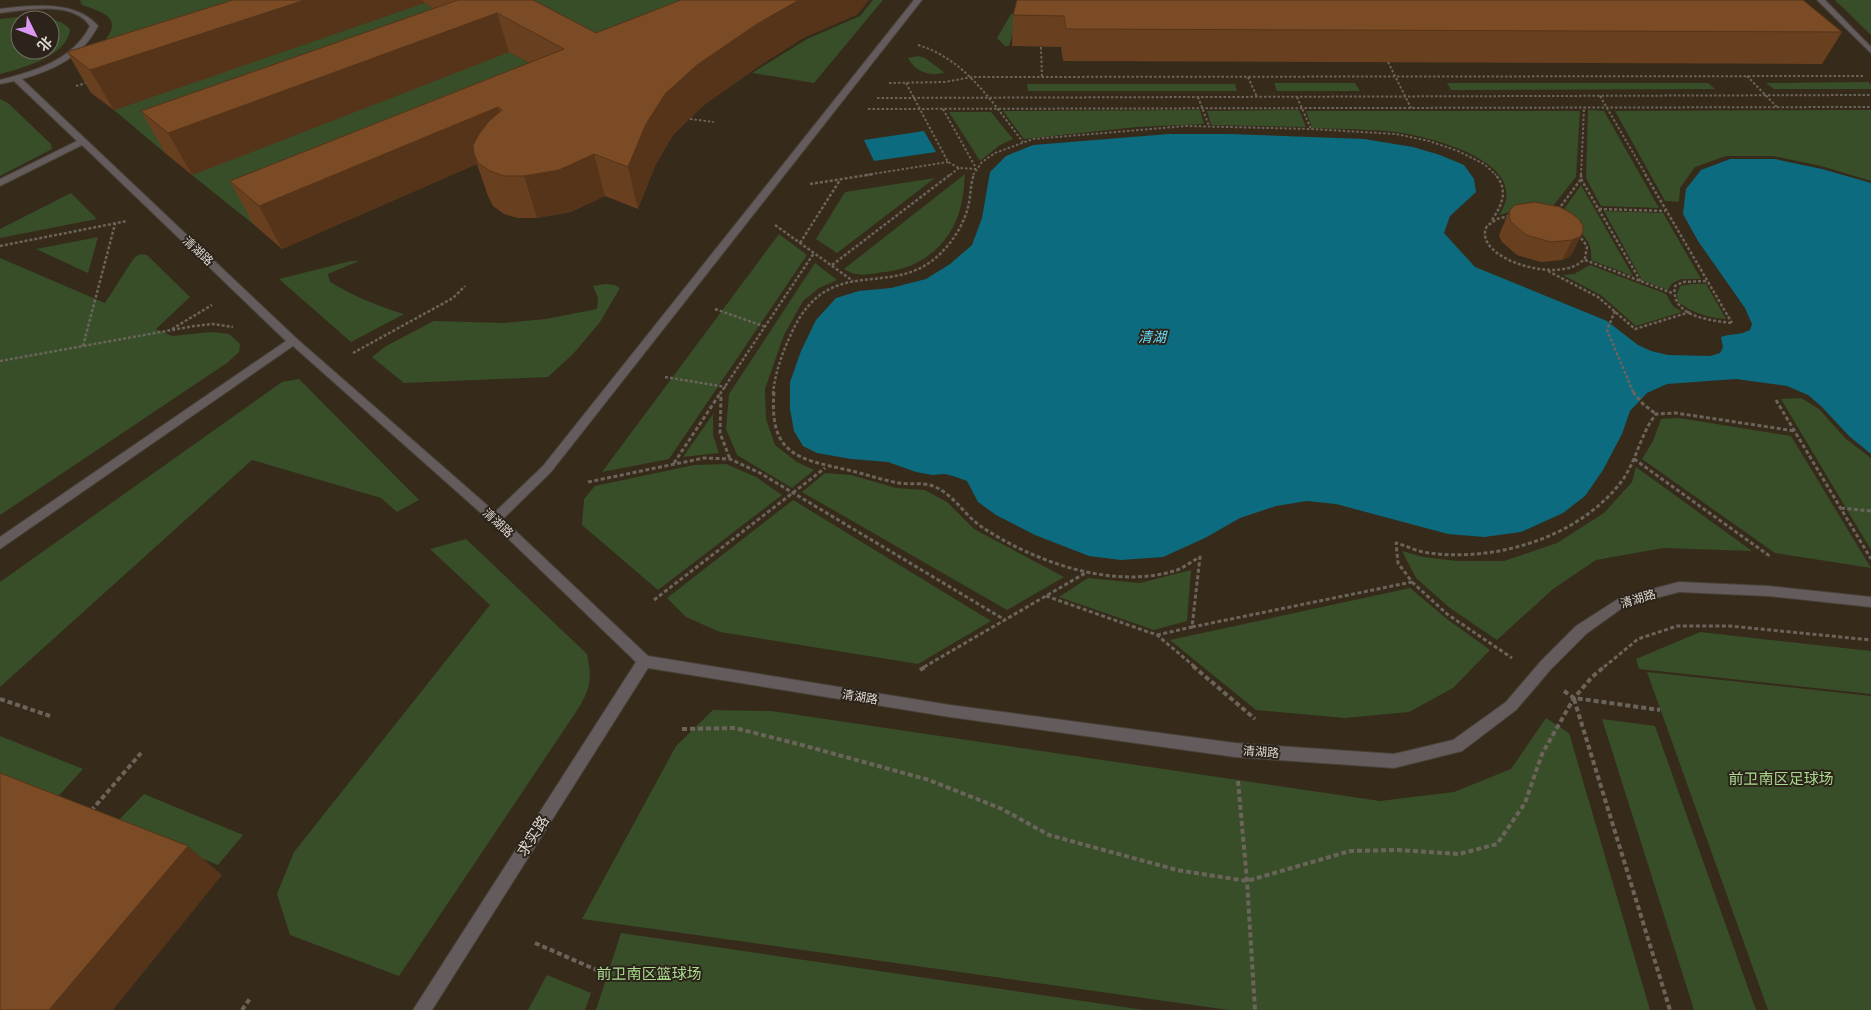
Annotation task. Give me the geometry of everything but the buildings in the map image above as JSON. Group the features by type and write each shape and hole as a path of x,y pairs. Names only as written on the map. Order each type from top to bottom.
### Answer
{"lane":[{"path":"48,7 57,0"},
{"path":"494,519 547,469 918,0"},
{"path":"1820,0 1871,51"},
{"path":"0,11 48,7 71,10 87,17 94,26 90,39 75,52 50,66 0,82"},
{"name":"清湖路","path":"16,78 293,341 494,519 644,662 950,711 1235,750 1394,761 1458,746 1511,706 1546,665 1581,630 1621,602 1679,587 1768,591 1871,602"},
{"path":"0,183 82,142"},
{"path":"0,544 293,341"},
{"name":"求实路","path":"422,1010 644,662"}],"path":[{"path":"911,44 929,46 972,77 1023,142"},
{"path":"1041,47 1042,77"},
{"path":"1388,62 1394,77 1412,108"},
{"path":"1747,76 1777,107"},
{"path":"888,83 946,82 972,77 1871,76"},
{"path":"1248,77 1257,97"},
{"path":"73,87 91,81"},
{"path":"906,83 948,162 959,168 976,169"},
{"path":"877,98 1871,95"},
{"path":"1600,96 1732,323 1715,321 1690,312 1674,302 1672,293 1675,286 1683,282 1707,282"},
{"path":"1198,97 1209,126"},
{"path":"1296,97 1310,129"},
{"path":"861,110 1871,107"},
{"path":"1584,108 1581,179 1641,282"},
{"path":"943,109 976,169"},
{"path":"690,119 714,122"},
{"path":"1192,628 1200,557 1174,570 1139,577 1087,572 1048,562 977,523 946,492 931,485 904,484 850,470 826,467 801,458 781,442 773,418 773,386 783,353 807,305 820,293 833,287 854,281 899,275 927,265 943,252 954,236 968,208 976,169 993,154 1033,139 1098,135 1136,129 1209,126 1396,134 1429,141 1458,151 1484,164 1496,176 1502,190 1503,204 1485,227 1484,235 1488,244 1498,253 1512,261 1546,270 1598,298 1635,329 1690,312"},
{"path":"806,185 948,162"},
{"path":"832,265 959,168"},
{"path":"800,243 841,179"},
{"path":"1550,219 1581,179"},
{"path":"1599,209 1666,211"},
{"path":"1492,220 1502,216 1517,214 1550,219 1578,234 1585,243 1588,252 1584,260 1576,267 1563,270 1546,270"},
{"path":"0,246 130,221"},
{"path":"83,346 115,224"},
{"path":"776,226 854,281"},
{"path":"674,463 814,253"},
{"path":"1584,260 1672,293"},
{"path":"353,353 453,298 465,286"},
{"path":"170,330 208,307"},
{"path":"715,309 766,327"},
{"path":"1615,311 1606,330 1633,393 1656,414 1676,413 1795,431"},
{"path":"0,361 213,324 231,326 237,330"},
{"path":"665,377 726,387"},
{"path":"721,394 720,433 730,459"},
{"path":"1776,400 1871,560"},
{"path":"1502,652 1447,614 1412,582 1398,562 1396,543 1428,553 1470,555 1510,550 1554,534 1594,512 1622,482 1650,421 1656,414"},
{"path":"588,482 704,458 730,459 760,473 1005,620"},
{"path":"1634,459 1771,557"},
{"path":"654,600 826,467"},
{"path":"1840,508 1871,511"},
{"path":"920,670 1087,572"},
{"path":"1157,635 1412,582"},
{"path":"1046,596 1157,635 1256,719"},
{"path":"1660,710 1574,698 1670,1010"},
{"path":"0,699 50,716"},
{"path":"90,812 141,754"},
{"path":"1237,778 1247,881 1255,1010"},
{"path":"535,943 608,975"},
{"path":"242,1010 251,997"}],"shaded area":[{"path":"0,0 1871,0 1871,1010 0,1010"}],"green space":[{"path":"80,0 315,0 95,51 109,34 112,28 111,22 102,13 82,5"},
{"path":"473,0 782,0 605,73"},
{"path":"873,0 883,0 814,83 752,73 807,39 860,16"},
{"path":"1835,0 1871,0 1871,35"},
{"path":"424,3 481,35 165,153 114,110"},
{"path":"1011,14 1019,14 1009,46 1005,46 997,38"},
{"path":"10,18 10,60 41,60 0,74 0,19"},
{"path":"60,23 70,29 60,48"},
{"path":"509,52 575,89 253,224 192,175"},
{"path":"918,56 925,58 944,72 932,74 919,70 908,58"},
{"path":"1868,82 1871,85 1871,89 1774,89 1766,83"},
{"path":"1274,83 1355,83 1360,91 1277,91"},
{"path":"1447,83 1708,83 1715,89 1451,90"},
{"path":"1027,84 1235,84 1237,91 1028,91"},
{"path":"0,99 8,103 51,144 52,149 0,176"},
{"path":"1200,110 1204,124 1137,127 1024,139 1003,111"},
{"path":"1299,110 1306,127 1211,125 1207,111"},
{"path":"1588,110 1604,111 1659,208 1601,206 1586,178"},
{"path":"1871,110 1871,181 1821,166 1773,156 1726,156 1695,167 1680,188 1679,202 1665,201 1615,111"},
{"path":"1306,111 1580,111 1576,177 1545,216 1510,212 1499,215 1506,197 1503,181 1492,167 1474,156 1432,140 1396,132 1312,128"},
{"path":"949,112 991,112 1013,139 1000,145 980,161"},
{"path":"965,174 963,197 951,231 934,251 924,259 899,269 864,275 854,274 844,269"},
{"path":"935,178 837,253 816,239 845,192"},
{"path":"1581,185 1633,276 1591,260 1589,245 1582,234 1557,219"},
{"path":"71,193 97,219 0,238 0,229"},
{"path":"1604,211 1663,213 1701,279 1681,279 1671,284 1668,290 1642,280"},
{"path":"779,234 807,255 669,459 602,472"},
{"path":"98,237 88,273 36,249"},
{"path":"140,254 147,255 190,297 156,329 172,336 211,332 229,334 240,344 239,352 227,363 0,515 0,258 105,303 134,258"},
{"path":"351,261 359,261 328,274 330,282 384,308 404,314 351,342 279,279"},
{"path":"815,263 837,280 819,288 803,301 784,335 765,389 766,419 775,445 797,462 814,470 792,488 737,455 726,429 729,394"},
{"path":"1590,265 1666,294 1673,306 1682,312 1636,326 1602,296 1563,275 1574,274"},
{"path":"1706,284 1726,319 1701,314 1678,302 1677,294 1680,286"},
{"path":"615,285 620,288 600,322 574,353 548,377 404,383 372,357 386,346 434,321 503,323 546,319 597,309 598,298 593,286"},
{"path":"299,379 419,500 397,512 381,498 252,460 0,687 0,582 282,382"},
{"path":"1801,398 1819,409 1846,439 1871,458 1871,550 1781,399"},
{"path":"713,414 713,435 719,453 683,457"},
{"path":"1679,418 1791,436 1871,568 1775,553 1642,459 1653,441 1661,419"},
{"path":"726,464 756,477 782,495 658,590 582,525 584,499 595,486 694,465"},
{"path":"1636,467 1752,551 1663,548 1596,560 1553,589 1497,640 1450,608 1416,578 1402,551 1423,557 1457,561 1504,561 1557,543 1604,513 1632,482"},
{"path":"825,473 851,475 896,488 925,490 947,502 974,529 1064,577 1007,610 802,492"},
{"path":"793,500 991,621 918,664 720,632 686,617 667,598"},
{"path":"466,539 587,654 590,670 589,683 586,695 578,709 399,976 290,935 277,894 294,852 490,605 430,549"},
{"path":"1191,570 1187,621 1154,630 1059,597 1088,578 1140,583"},
{"path":"1410,588 1447,619 1490,650 1453,688 1409,712 1345,718 1256,710 1170,640"},
{"path":"1700,632 1871,651 1871,694 1639,669 1636,659"},
{"name":"前卫南区足球场","path":"1647,672 1871,696 1871,1010 1768,1010"},
{"path":"713,710 771,711 1380,801 1454,792 1511,769 1546,718 1569,733 1650,1010 1229,1010 582,919 676,746"},
{"path":"1602,719 1655,726 1756,1010 1694,1010"},
{"path":"0,736 83,769 54,801 0,779"},
{"path":"144,794 243,835 218,865 116,823"},
{"name":"前卫南区篮球场","path":"621,933 1144,1010 596,1010"},
{"path":"547,975 591,993 585,1010 528,1010"}],"water":[{"path":"924,131 936,152 874,161 864,140"},
{"name":"清湖","path":"1169,134 1228,134 1364,139 1413,147 1464,165 1474,179 1476,192 1450,216 1444,233 1475,267 1607,321 1638,345 1651,351 1668,355 1710,356 1720,353 1723,347 1721,337 1746,332 1750,330 1752,324 1745,308 1698,241 1683,214 1686,189 1701,170 1730,159 1775,159 1822,169 1871,183 1871,454 1849,436 1808,395 1787,386 1736,379 1667,384 1647,393 1630,411 1622,434 1603,470 1585,496 1563,513 1521,532 1484,537 1448,534 1336,504 1307,501 1276,506 1240,518 1205,538 1163,557 1121,560 1089,556 1035,535 996,515 978,502 967,481 956,477 945,474 932,475 916,472 888,462 851,459 817,453 803,446 794,431 790,409 790,382 801,351 816,320 836,298 859,291 891,288 926,279 950,264 972,245 982,218 990,172 1006,156 1033,145"}]}
